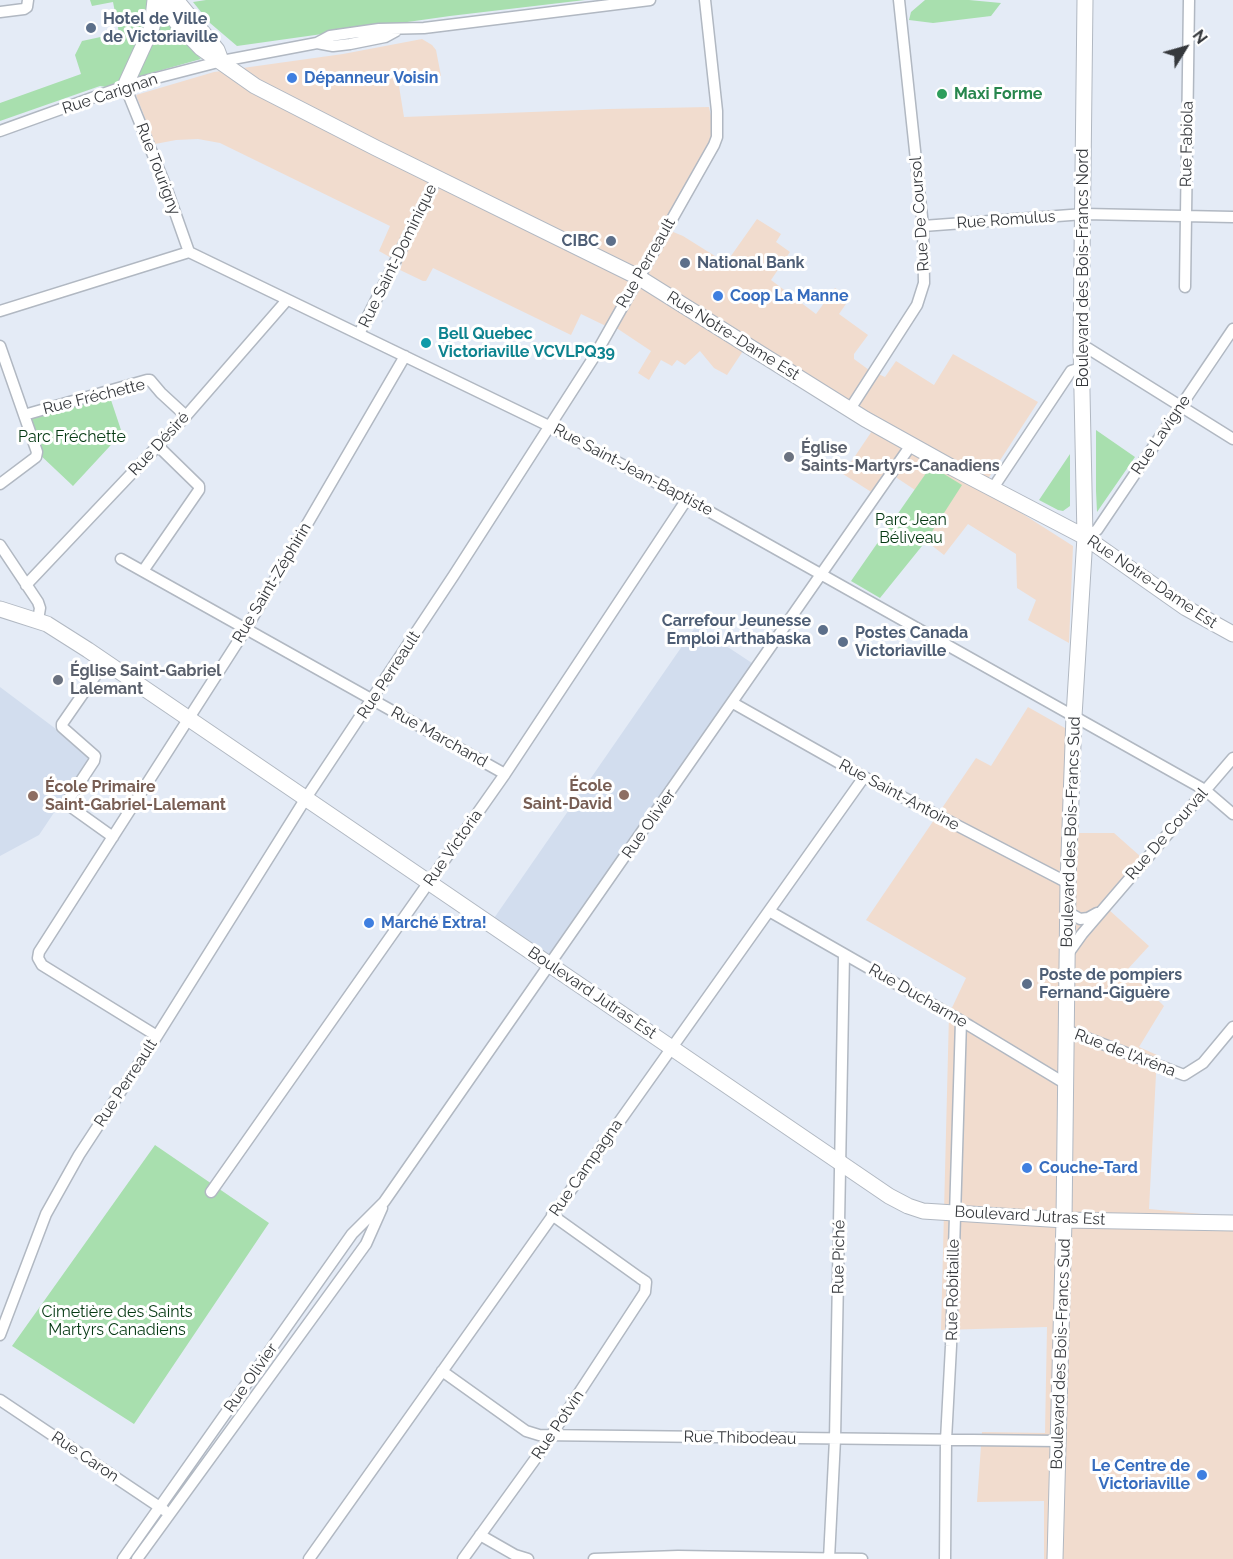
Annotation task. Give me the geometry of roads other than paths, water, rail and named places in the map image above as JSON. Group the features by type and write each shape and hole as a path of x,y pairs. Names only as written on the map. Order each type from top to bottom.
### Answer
{"street":[{"name":"Rue Notre-Dame Est","path":"158,0 207,54 222,61 255,86 638,277 911,445 1085,537 1186,608 1233,634"},
{"path":"125,86 152,27 158,0"},
{"path":"176,0 217,50 222,61"},
{"name":"Rue Carignan","path":"0,131 125,86 222,61 317,43 330,36 650,0"},
{"name":"Rue Perreault","path":"0,1335 46,1215 79,1155 157,1036 306,798 373,700 594,357 716,139 717,111 705,0"},
{"name":"Rue De Coursol","path":"850,409 916,305 924,283 923,226 899,0"},
{"name":"Boulevard des Bois-Francs Nord","path":"1085,0 1081,344 1085,440 1085,537"},
{"name":"Rue Fabiola","path":"1185,287 1189,0"},
{"path":"0,12 24,9 28,3"},
{"name":"Rue Tourigny","path":"125,86 162,176 189,252"},
{"name":"Rue Saint-Dominique","path":"359,334 436,178"},
{"name":"Rue Romulus","path":"923,226 1084,214 1233,217"},
{"path":"0,311 189,252"},
{"name":"Rue Saint-Jean-Baptiste","path":"189,252 549,426 687,499 1205,790 1233,814"},
{"name":"Rue Désiré","path":"26,585 186,416 288,300"},
{"name":"Rue Lavigne","path":"1085,537 1096,530 1233,329"},
{"path":"1081,344 1233,439"},
{"path":"0,346 37,452 36,457 0,483"},
{"name":"Rue Saint-Zéphirin","path":"157,1036 42,965 38,958 39,952 246,629 405,356"},
{"path":"993,488 1071,371 1082,368"},
{"name":"Rue Fréchette","path":"24,415 150,380 160,393 186,416"},
{"name":"Rue Olivier","path":"137,1559 165,1510 352,1234 384,1202 911,445"},
{"path":"143,571 199,490 199,486 158,446"},
{"name":"Rue Victoria","path":"211,1192 505,774 687,499"},
{"name":"Boulevard des Bois-Francs Sud","path":"1055,1559 1064,1220 1068,883 1074,716 1085,537"},
{"path":"0,545 38,602 40,608 38,620"},
{"name":"Rue Marchand","path":"121,559 505,774"},
{"name":"Boulevard Jutras Est","path":"1,611 38,620 105,662 908,1206 923,1211 1064,1220 1233,1223"},
{"path":"105,662 62,724 63,730 95,756 94,761 67,800 71,807 112,837"},
{"name":"Rue Saint-Antoine","path":"733,703 864,777 1068,883"},
{"name":"Rue De Courval","path":"1067,955 1102,910 1233,758"},
{"name":"Rue Campagna","path":"309,1559 864,777"},
{"path":"1068,912 1080,919 1088,918 1102,910"},
{"name":"Rue Ducharme","path":"769,911 1066,1084"},
{"name":"Rue Piché","path":"830,1559 835,1439 844,954"},
{"name":"Rue Robitaille","path":"945,1559 946,1440 961,1021"},
{"name":"Rue de l'Aréna","path":"1066,1030 1184,1075 1203,1063 1233,1027"},
{"name":"Rue Olivier","path":"123,1559 165,1510 366,1244 384,1202"},
{"name":"Rue Potvin","path":"464,1559 552,1435 645,1292 646,1282 552,1215"},
{"name":"Rue Thibodeau","path":"442,1371 526,1431 539,1436 1059,1441"},
{"name":"Rue Caron","path":"0,1400 165,1510"},
{"path":"480,1535 515,1555 528,1559"},
{"path":"594,1559 678,1556 862,1559"}],"place":[{"name":"Hotel de Ville de Victoriaville","path":"91,28"},
{"name":"Dépanneur Voisin","path":"292,78"},
{"name":"Maxi Forme","path":"942,94"},
{"name":"CIBC","path":"611,241"},
{"name":"National Bank","path":"685,263"},
{"name":"Coop La Manne","path":"718,296"},
{"name":"Bell Quebec Victoriaville VCVLPQ39","path":"426,343"},
{"name":"Église Saints-Martyrs-Canadiens","path":"789,457"},
{"name":"Carrefour Jeunesse Emploi Arthabaska","path":"823,630"},
{"name":"Postes Canada Victoriaville","path":"843,642"},
{"name":"Église Saint-Gabriel Lalemant","path":"58,680"},
{"name":"École Saint-David","path":"624,795"},
{"name":"École Primaire Saint-Gabriel-Lalemant","path":"33,796"},
{"name":"Marché Extra!","path":"369,923"},
{"name":"Poste de pompiers Fernand-Giguère","path":"1027,984"},
{"name":"Couche-Tard","path":"1027,1168"},
{"name":"Le Centre de Victoriaville","path":"1202,1475"}],"park label":[{"name":"Parc Fréchette","path":"72,437"},
{"name":"Parc Jean Béliveau","path":"911,529"},
{"name":"Cimetière des Saints Martyrs Canadiens","path":"117,1321"}]}
